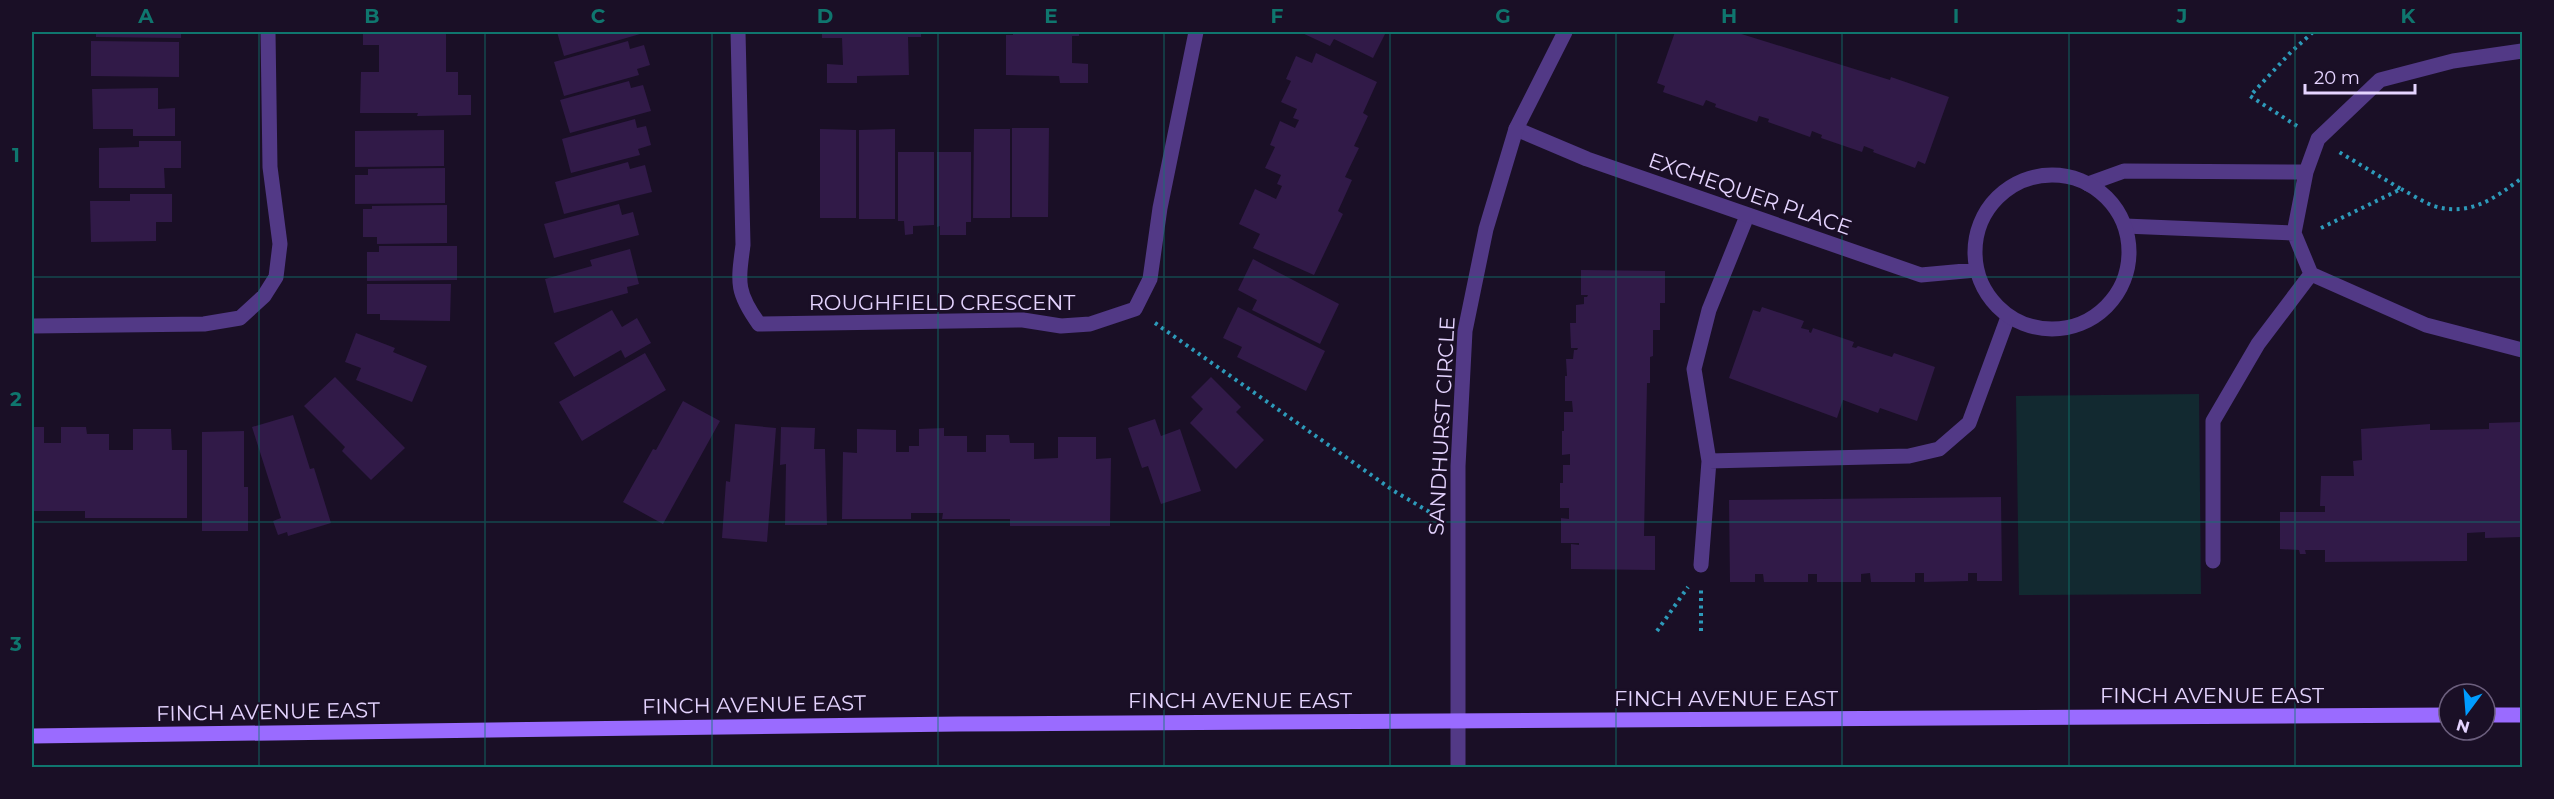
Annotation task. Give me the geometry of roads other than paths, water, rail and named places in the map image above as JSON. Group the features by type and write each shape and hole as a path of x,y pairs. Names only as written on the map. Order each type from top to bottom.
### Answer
{"main road":[{"path":"2497,715 2523,715"},
{"name":"FINCH AVENUE EAST","path":"32,736 959,724 2437,716"}],"street":[{"path":"32,326 204,324 240,318 264,296 276,277 280,244 270,167 268,32"},
{"name":"ROUGHFIELD CRESCENT","path":"738,32 743,245 739,278 743,302 759,324 1023,320 1061,326 1090,324 1135,309 1150,279 1160,208 1196,32"},
{"name":"SANDHURST CIRCLE","path":"1458,768 1457,528 1465,331 1486,229 1516,129 1565,32"},
{"path":"2523,51 2453,60 2380,80 2318,139 2306,172 2294,233 2311,274 2426,325 2523,350"},
{"name":"EXCHEQUER PLACE","path":"1516,129 1587,159 1921,275 1976,270"},
{"path":"2088,184 2124,171 2306,172"},
{"path":"2039,176 2064,176 2088,184 2104,195 2125,226 2129,252 2125,278 2113,300 2094,317 2070,327 2044,330 2008,317 1985,292 1976,270 1974,245 1981,220 1994,200 2014,184 2039,176"},
{"path":"1701,565 1709,461 1694,369 1708,310 1747,216"},
{"path":"2125,226 2294,233"},
{"path":"2214,561 2213,421 2259,344 2311,274"},
{"path":"1709,461 1909,456 1939,449 1969,423 2008,317"}]}
